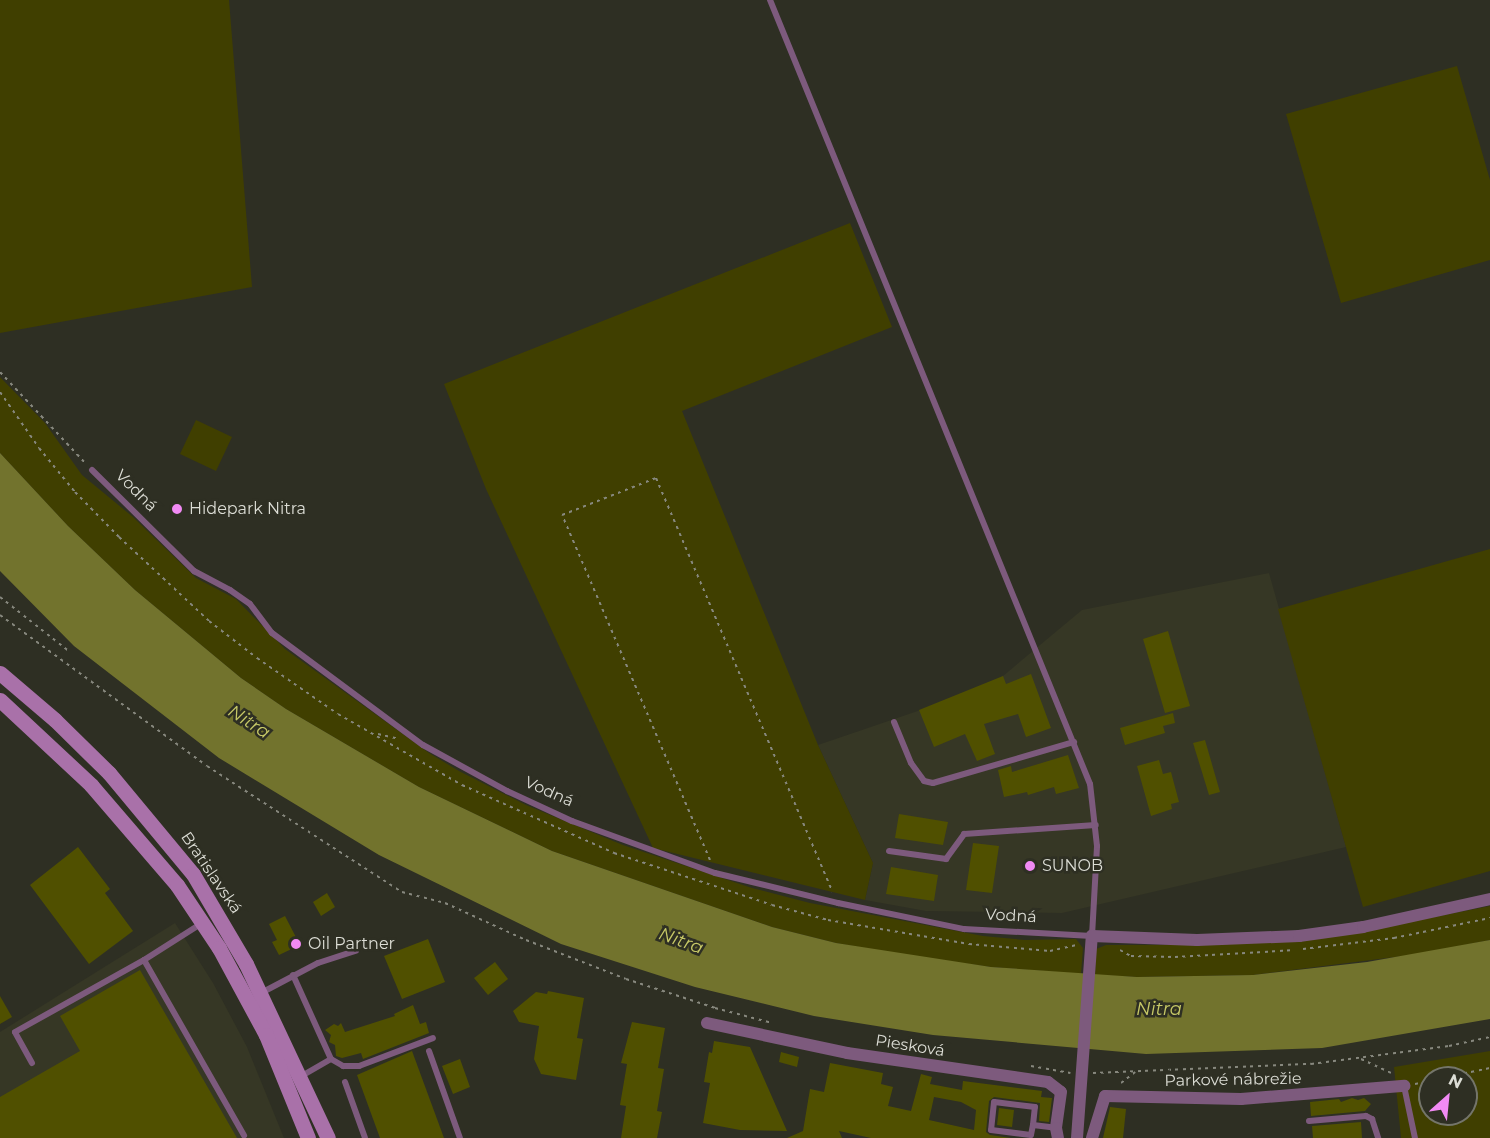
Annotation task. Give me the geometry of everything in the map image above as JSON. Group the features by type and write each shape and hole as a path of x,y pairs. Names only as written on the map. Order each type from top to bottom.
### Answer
{"main road":[{"name":"Bratislavská","path":"0,673 84,747 173,847 211,901 261,993 328,1138"},
{"path":"0,688 18,688"},
{"path":"0,700 61,755 118,814 177,885 203,922 266,1035 308,1138"},
{"path":"118,814 134,801"}],"street":[{"path":"1077,1138 1084,1070 1092,936 1197,940 1299,936 1363,927 1490,899"},
{"name":"Piesková","path":"707,1023 847,1053 1048,1082 1060,1092 1057,1133"},
{"name":"Parkové nábrežie","path":"1092,1138 1105,1096 1241,1099 1404,1086"}],"lane":[{"path":"770,0 1090,784 1096,825 1092,936"},
{"name":"Vodná","path":"92,470 194,571 241,597 256,610 272,633 423,745 507,791 572,820 715,873 838,903 964,929 1092,936"},
{"path":"894,722 911,763 924,781 933,783 1074,742"},
{"path":"889,851 946,859 964,834 1096,825"},
{"path":"32,1063 15,1032 144,960 203,922"},
{"path":"261,993 318,963 356,951"},
{"path":"144,960 244,1135"},
{"path":"293,975 331,1059 343,1066 359,1066 433,1038"},
{"path":"429,1051 460,1138"},
{"path":"301,1076 331,1059"},
{"path":"345,1082 365,1138"},
{"path":"1404,1086 1415,1138"},
{"path":"994,1102 1035,1107 1032,1125 1031,1135 991,1130 994,1102"},
{"path":"1309,1120 1366,1116 1372,1119 1378,1138"},
{"path":"1032,1125 1057,1133"}],"path":[{"path":"0,372 92,470"},
{"path":"0,392 39,448 75,492 162,579 257,658 338,714 376,734"},
{"path":"715,873 562,515 656,478 838,903"},
{"path":"0,597 70,652"},
{"path":"0,615 207,766 402,892 445,903 526,940 626,979 715,1008 772,1023"},
{"path":"1028,1065 1084,1070 1242,1069 1360,1059 1490,1037"},
{"path":"1360,1059 1393,1075 1404,1086"}],"shaded area":[{"path":"0,0 229,0 252,287 0,333"},
{"path":"1457,66 1490,180 1490,260 1341,303 1286,114"},
{"path":"850,223 892,327 682,411 818,745 873,863 865,900 653,848 486,489 444,384"},
{"path":"0,377 45,423 82,475 133,517 196,578 236,599 285,649 429,753 459,771 526,805 623,845 752,888 810,903 983,936 1025,940 1076,939 1083,948 1081,974 991,967 898,954 836,943 772,927 552,851 419,787 286,709 241,678 135,590 68,526 0,453"},
{"path":"196,420 232,437 216,471 180,454"},
{"path":"1490,549 1490,871 1363,907 1278,609"},
{"path":"1269,573 1346,847 1062,913 926,911 865,900 873,863 818,745 991,686 1082,610"},
{"path":"1490,906 1490,940 1419,954 1253,975 1137,977 1095,975 1096,949 1106,945 1162,945 1394,925"},
{"path":"175,923 213,983 247,1047 284,1138 0,1138 0,1032"},
{"path":"1490,1051 1490,1138 1401,1138 1394,1067"}],"water":[{"name":"Nitra","path":"0,453 68,526 135,590 241,678 286,709 419,787 552,851 772,927 836,943 991,967 1137,977 1253,975 1367,962 1490,940 1490,1019 1322,1048 1146,1054 933,1035 814,1016 695,987 561,944 379,855 219,758 74,646 0,571"}],"building":[{"path":"1168,631 1190,706 1165,713 1143,639"},
{"path":"1031,674 1051,728 1026,737 1018,714 984,724 995,754 977,761 965,734 934,747 919,710 1003,676 1006,684"},
{"path":"1173,713 1175,723 1163,726 1165,733 1125,745 1120,728"},
{"path":"1205,740 1220,792 1209,795 1193,743"},
{"path":"1068,755 1079,788 1056,794 1054,787 1028,795 1027,792 1004,797 998,770 1011,766 1012,772"},
{"path":"1159,760 1163,774 1171,772 1179,802 1171,804 1172,809 1151,816 1137,766"},
{"path":"899,814 948,822 943,845 895,838"},
{"path":"973,843 999,846 992,893 966,890"},
{"path":"78,847 110,889 105,893 133,931 89,964 30,885"},
{"path":"891,867 938,875 934,901 886,894"},
{"path":"327,893 335,907 321,916 313,902"},
{"path":"285,916 300,945 279,955 272,942 277,940 269,924"},
{"path":"428,939 445,982 402,999 384,956"},
{"path":"495,962 508,979 488,995 474,978"},
{"path":"140,970 237,1138 0,1138 0,1097 80,1051 60,1016"},
{"path":"548,991 584,998 577,1038 583,1039 576,1080 541,1074 534,1059 539,1026 519,1022 513,1011 536,992 547,994"},
{"path":"0,996 12,1017 0,1024"},
{"path":"413,1005 420,1024 426,1022 429,1033 363,1059 361,1053 342,1058 336,1056 335,1045 329,1042 331,1035 325,1030 334,1024 338,1026 341,1023 345,1032 395,1016 394,1014"},
{"path":"632,1022 665,1028 658,1068 664,1069 657,1111 662,1112 657,1138 621,1138 626,1106 620,1105 627,1064 621,1063"},
{"path":"714,1041 750,1047 787,1131 740,1130 703,1123 710,1083 704,1082 709,1052 712,1053"},
{"path":"412,1051 444,1138 380,1138 357,1075"},
{"path":"781,1052 799,1057 797,1067 779,1062"},
{"path":"460,1059 470,1087 453,1094 442,1066"},
{"path":"830,1063 883,1073 881,1084 893,1087 888,1106 911,1111 921,1074 932,1077 930,1084 962,1090 963,1081 1042,1091 1041,1097 1052,1098 1049,1122 1039,1121 1040,1103 994,1097 989,1101 986,1132 990,1135 1011,1138 871,1138 839,1131 842,1138 787,1138 803,1131 810,1089 824,1092","holes":["934,1097 961,1102 976,1110 974,1130 929,1120"]},
{"path":"1352,1098 1358,1100 1364,1098 1371,1104 1365,1111 1311,1116 1310,1102 1339,1099 1341,1102"},
{"path":"1110,1107 1126,1109 1123,1138 1103,1138"},
{"path":"999,1108 1014,1110 1012,1127 997,1125"},
{"path":"1361,1122 1362,1138 1313,1138 1312,1126"}],"place":[{"name":"Hidepark Nitra","path":"177,509"},
{"name":"SUNOB","path":"1030,866"},
{"name":"Oil Partner","path":"296,944"}]}
